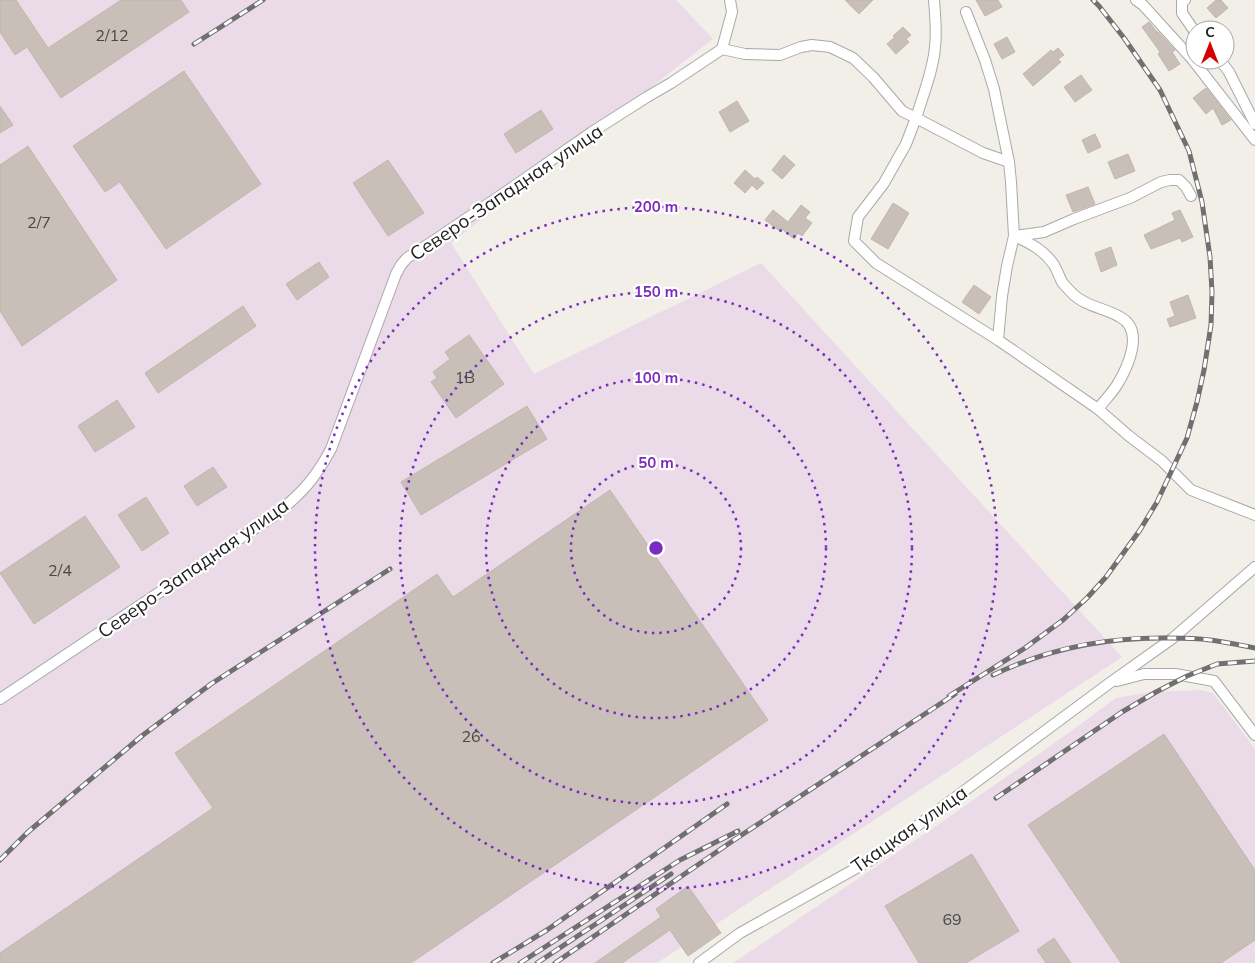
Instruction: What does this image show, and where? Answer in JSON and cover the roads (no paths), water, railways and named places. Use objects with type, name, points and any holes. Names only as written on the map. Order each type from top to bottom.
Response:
[{"type":"street","points":[[730,0],[732,12],[722,48],[745,54],[780,55],[812,45],[830,47],[853,58],[902,111],[983,153],[1009,162]]},
{"type":"street","points":[[934,0],[936,22],[935,47],[929,76],[916,118],[906,144],[884,183],[858,217],[854,241],[876,263],[998,340],[1098,409],[1162,461],[1191,490],[1255,515]]},
{"type":"street","points":[[1136,0],[1143,5],[1192,59],[1255,140]]},
{"type":"street","points":[[1185,0],[1182,2],[1182,13],[1187,20]]},
{"type":"street","points":[[966,12],[994,89],[1009,162],[1011,182],[1014,236],[1006,266],[998,340]]},
{"type":"street","name":"Северо-Западная улица","points":[[0,699],[275,515],[308,485],[331,449],[396,274],[401,264],[407,258],[592,132],[647,96],[671,83],[722,48]]},
{"type":"street","points":[[1228,70],[1255,124]]},
{"type":"street","points":[[1014,236],[1044,232],[1130,198],[1161,182],[1179,180],[1191,196]]},
{"type":"street","points":[[1014,236],[1034,245],[1047,256],[1062,283],[1074,296],[1086,303],[1122,317],[1130,328],[1133,338],[1132,352],[1117,385],[1098,409]]},
{"type":"street","name":"Ткацкая улица","points":[[699,963],[740,933],[871,860],[1173,638],[1255,567]]},
{"type":"street","name":"Ткацкая улица","points":[[1111,682],[1144,674],[1175,674],[1214,681],[1255,735]]},
{"type":"railway","points":[[194,44],[263,0]]},
{"type":"railway","points":[[949,696],[1025,648],[1063,620],[1106,577],[1140,530],[1157,502],[1187,438],[1204,370],[1211,325],[1210,257],[1202,202],[1189,151],[1160,90],[1124,38],[1093,0]]},
{"type":"railway","points":[[0,860],[28,832],[143,735],[211,684],[390,569]]},
{"type":"railway","points":[[993,675],[1057,651],[1100,642],[1145,638],[1194,638],[1255,648]]},
{"type":"railway","points":[[996,798],[1122,712],[1156,692],[1187,676],[1217,664],[1255,661]]},
{"type":"railway","points":[[555,963],[734,840],[955,694]]},
{"type":"railway","points":[[493,963],[547,930],[727,804]]},
{"type":"railway","points":[[520,963],[680,860],[738,831]]},
{"type":"railway","points":[[537,963],[671,874]]}]
